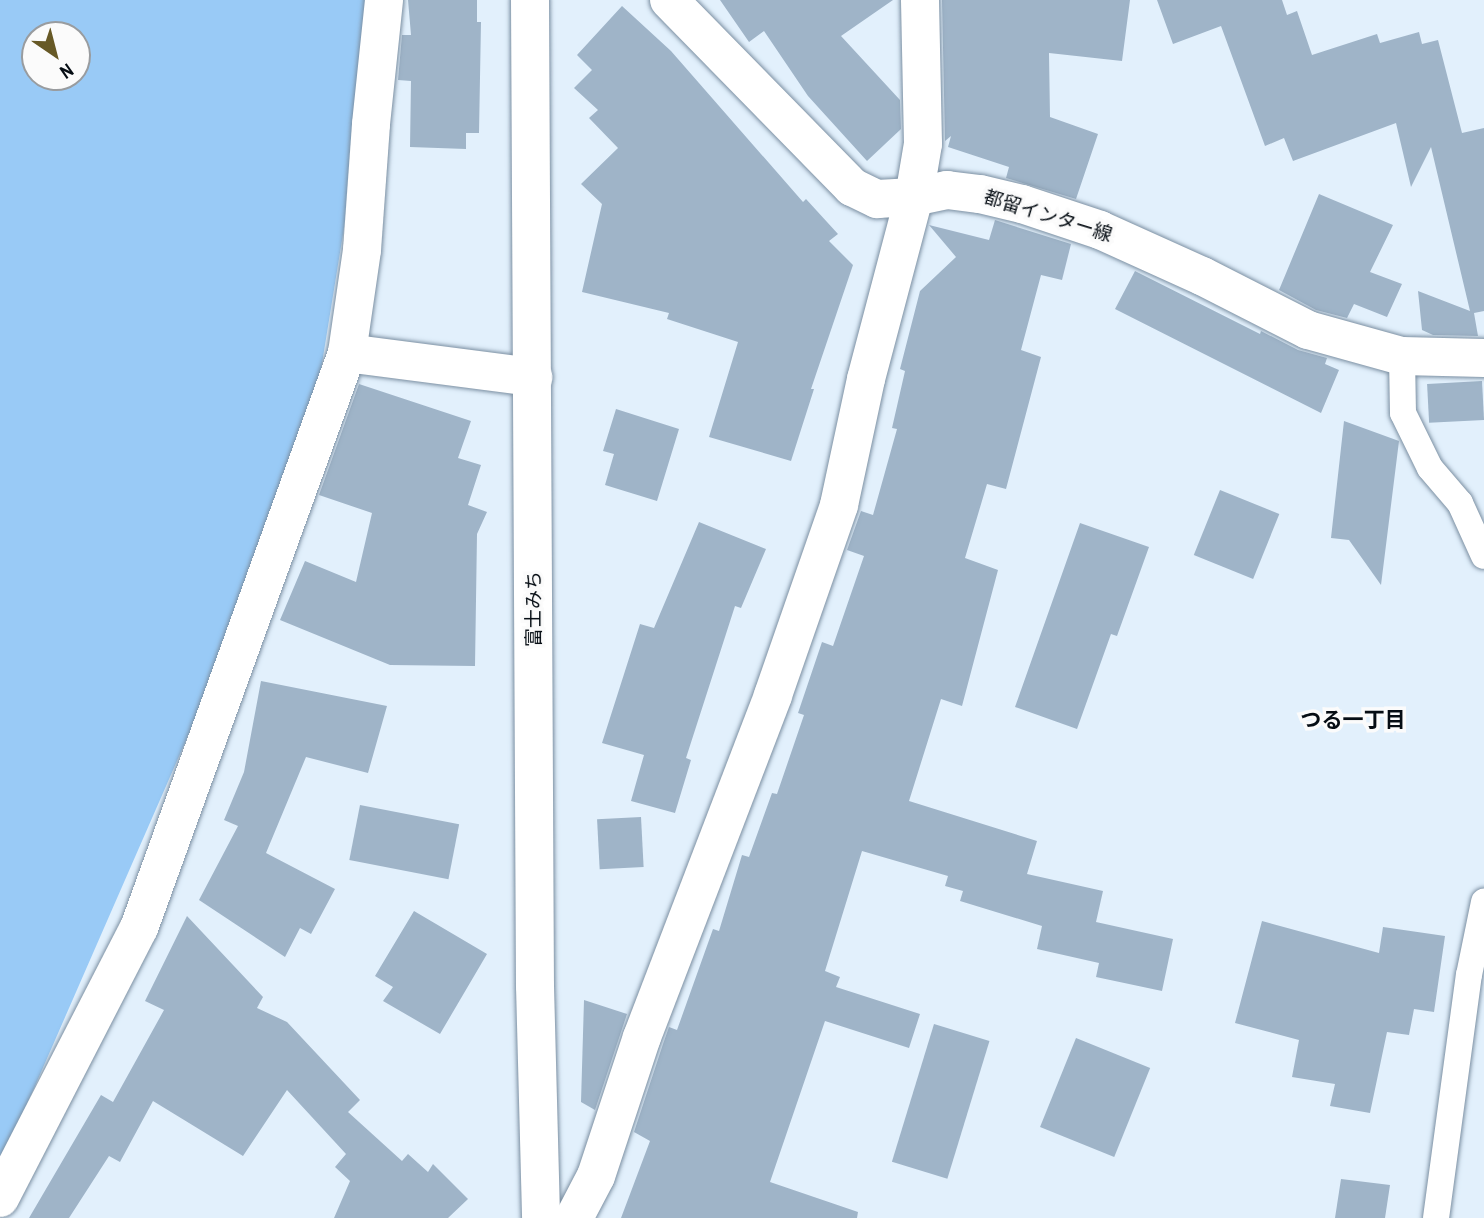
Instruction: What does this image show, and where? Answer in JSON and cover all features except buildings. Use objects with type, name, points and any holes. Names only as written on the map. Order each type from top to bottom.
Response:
[{"type":"main road","points":[[0,1198],[139,928],[347,353],[362,250],[384,0]]},
{"type":"main road","name":"富士みち","points":[[530,0],[535,986],[541,1218]]},
{"type":"main road","name":"都留インター線","points":[[669,0],[852,187],[877,199],[914,197],[947,190],[980,194],[1087,225],[1202,276],[1308,330],[1402,356],[1484,358]]},
{"type":"main road","points":[[575,1218],[596,1176],[642,1037],[773,695],[839,505],[866,379],[914,197],[923,144],[920,0]]},
{"type":"main road","points":[[347,353],[533,377]]},
{"type":"lane","points":[[1402,356],[1403,413],[1430,468],[1460,503],[1484,556]]},
{"type":"lane","points":[[1436,1218],[1469,975],[1484,902]]},
{"type":"shaded area","points":[[0,0],[381,0],[305,468],[0,1166]]},
{"type":"district","name":"つる一丁目","points":[[1353,720]]}]
